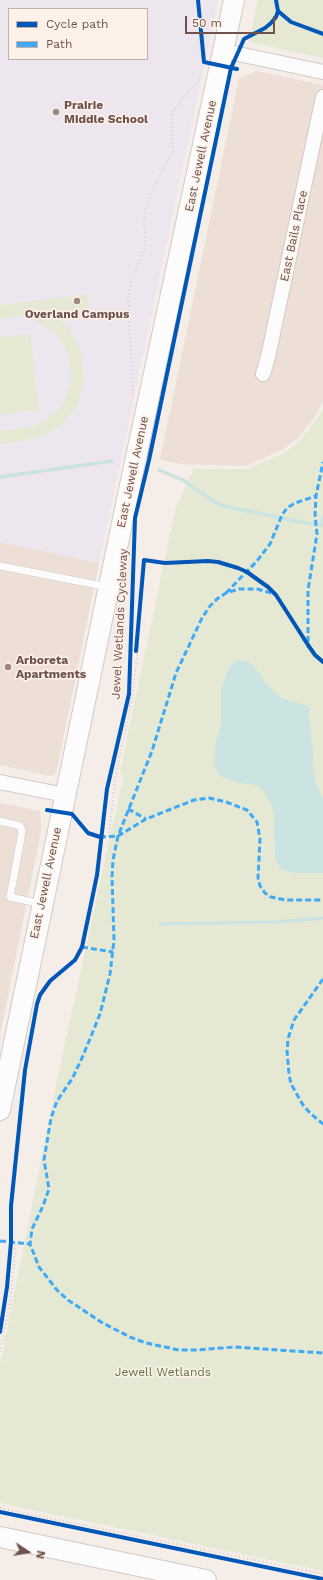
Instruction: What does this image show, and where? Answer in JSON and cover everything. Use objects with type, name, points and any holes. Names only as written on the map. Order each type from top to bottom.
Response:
[{"type":"street","name":"East Jewell Avenue","points":[[0,1110],[8,1059],[234,0]]},
{"type":"street","points":[[224,51],[323,72]]},
{"type":"street","name":"East Bails Place","points":[[263,374],[268,357],[323,97]]},
{"type":"street","points":[[0,782],[64,794]]},
{"type":"street","points":[[0,1537],[206,1580]]},
{"type":"lane","points":[[0,566],[108,588]]},
{"type":"lane","points":[[0,821],[20,826],[22,830],[10,897],[42,904]]},
{"type":"path","points":[[199,1],[204,62]]},
{"type":"path","points":[[133,399],[128,297],[131,282],[146,244],[144,213],[156,182],[173,151],[171,117],[173,111],[199,79],[202,72]]},
{"type":"path","points":[[108,837],[115,779],[133,694],[139,627]]},
{"type":"path","points":[[129,694],[139,635]]},
{"type":"path","points":[[0,1332],[13,1242]]},
{"type":"path","points":[[0,1352],[10,1304],[13,1242]]},
{"type":"path","points":[[0,1508],[323,1574]]},
{"type":"path","points":[[0,1512],[323,1579]]},
{"type":"shaded area","name":"Overland Campus","points":[[0,0],[218,0],[99,563],[0,542]]},
{"type":"shaded area","points":[[256,71],[323,85],[323,401],[316,415],[298,438],[282,450],[245,466],[183,464],[160,460],[239,79]]},
{"type":"shaded area","name":"Arboreta Apartments","points":[[0,542],[99,563],[56,773],[50,776],[0,765]]},
{"type":"shaded area","points":[[0,803],[40,811],[41,831],[0,1035]]},
{"type":"green space","points":[[258,0],[323,0],[323,58],[249,42]]},
{"type":"green space","points":[[88,294],[89,308],[50,313],[68,327],[79,346],[82,356],[84,377],[83,387],[76,407],[63,424],[45,435],[23,441],[0,444],[0,431],[30,427],[40,423],[54,414],[64,402],[71,376],[67,351],[58,336],[44,325],[30,318],[22,316],[0,318],[0,305]]},
{"type":"green space","points":[[30,334],[39,410],[0,415],[0,337]]},
{"type":"green space","name":"Jewell Wetlands","points":[[323,409],[323,1571],[0,1503],[0,1365],[59,1071],[123,778],[120,771],[176,507],[194,469],[247,469],[282,454],[298,443]]},
{"type":"water","points":[[238,660],[249,662],[254,666],[266,683],[281,698],[307,706],[310,710],[309,716],[313,750],[314,778],[323,799],[323,873],[293,873],[281,869],[275,859],[274,815],[271,804],[265,793],[257,785],[240,783],[221,776],[214,766],[215,746],[221,724],[221,689],[228,670],[232,664]]},
{"type":"waterway","points":[[0,477],[112,461]]},
{"type":"waterway","points":[[159,470],[183,480],[213,501],[223,506],[316,525],[323,525]]},
{"type":"waterway","points":[[160,924],[277,922],[323,918]]},
{"type":"marked path","points":[[308,642],[308,590],[317,534],[315,515],[316,496],[323,462]]},
{"type":"marked path","points":[[226,593],[257,561],[270,544],[282,515],[287,508],[295,503],[316,496]]},
{"type":"marked path","points":[[271,593],[257,589],[239,589],[226,593],[217,599],[202,618],[176,673],[152,751],[118,836],[113,860],[112,877],[114,940],[110,974],[100,1014],[92,1034],[72,1079],[57,1101],[51,1118],[44,1160],[49,1189],[32,1229],[30,1244],[39,1267],[57,1290],[68,1300],[101,1322],[130,1337],[146,1343],[179,1350],[234,1347],[323,1353]]},
{"type":"marked path","points":[[100,837],[118,836],[146,819],[194,800],[209,798],[226,802],[247,810],[257,822],[260,839],[258,878],[260,886],[265,893],[271,897],[285,900],[323,900]]},
{"type":"marked path","points":[[128,809],[146,819]]},
{"type":"marked path","points":[[82,947],[113,952]]},
{"type":"marked path","points":[[323,979],[294,1020],[288,1039],[287,1051],[291,1084],[303,1105],[323,1124]]},
{"type":"marked path","points":[[0,1241],[30,1244]]},
{"type":"cycle path","points":[[198,0],[204,62],[237,69]]},
{"type":"cycle path","name":"Jewel Wetlands Cycleway","points":[[0,1332],[7,1287],[11,1242],[11,1206],[25,1070],[37,1004],[40,995],[50,981],[75,960],[82,947],[97,875],[107,789],[129,694],[135,518],[149,460],[231,68],[244,39],[265,28],[276,17],[278,11],[276,0]]},
{"type":"cycle path","points":[[278,11],[291,22],[323,34]]},
{"type":"cycle path","points":[[136,651],[144,560],[165,563],[208,561],[218,562],[238,568],[247,572],[268,587],[276,595],[315,655],[323,662]]},
{"type":"cycle path","points":[[47,810],[72,814],[88,833],[100,837]]},
{"type":"cycle path","points":[[0,1512],[323,1579]]},
{"type":"place","name":"Prairie Middle School","points":[[56,112]]},
{"type":"place","name":"Overland Campus","points":[[77,301]]},
{"type":"place","name":"Arboreta Apartments","points":[[8,667]]}]
